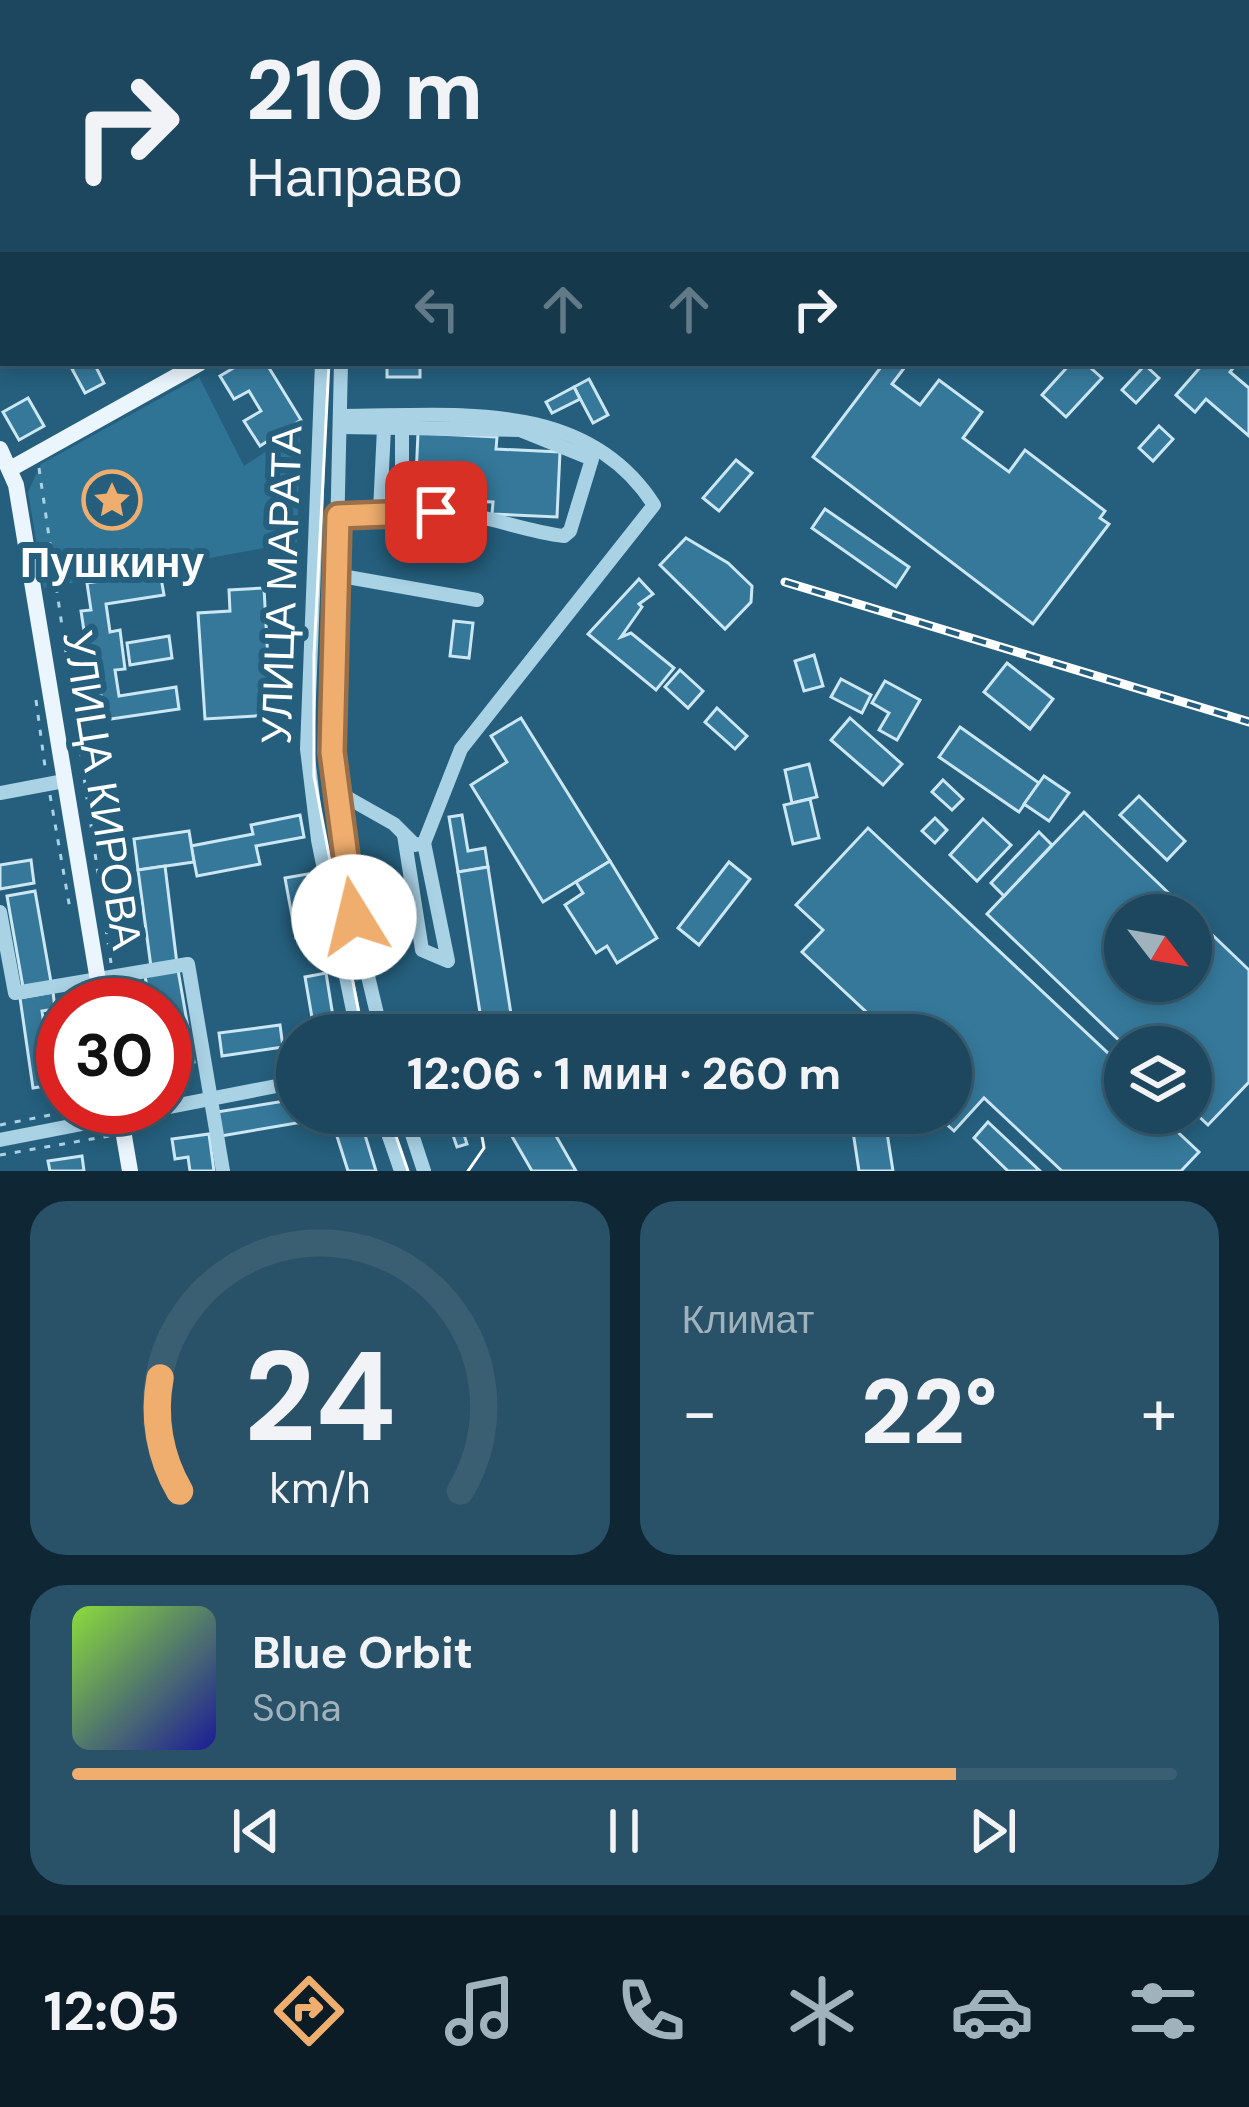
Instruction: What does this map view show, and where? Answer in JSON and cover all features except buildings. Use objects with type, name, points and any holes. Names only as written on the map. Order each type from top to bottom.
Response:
[{"type":"main road","points":[[6,471],[195,366]]},
{"type":"main road","name":"УЛИЦА КИРОВА","points":[[0,449],[105,978]]},
{"type":"main road","points":[[124,1134],[130,1171]]},
{"type":"street","name":"УЛИЦА МАРАТА","points":[[322,366],[308,688],[314,808],[354,1014]]},
{"type":"street","name":"УЛИЦА МАРАТА","points":[[341,366],[335,797],[354,917],[377,1014]]},
{"type":"street","points":[[340,421],[514,417],[619,459],[654,506],[461,749],[424,843],[448,961],[422,950],[404,834]]},
{"type":"street","points":[[338,516],[402,510],[471,515],[512,529],[564,536],[571,531],[592,459],[520,430],[384,428],[340,421]]},
{"type":"street","points":[[380,511],[384,428]]},
{"type":"street","points":[[402,428],[402,510]]},
{"type":"street","points":[[336,575],[477,600]]},
{"type":"street","points":[[0,793],[64,781]]},
{"type":"street","points":[[314,808],[335,797],[404,834],[415,845],[424,843]]},
{"type":"street","points":[[0,912],[14,993],[36,989]]},
{"type":"street","points":[[105,978],[188,964],[190,978]]},
{"type":"street","points":[[192,988],[223,1171]]},
{"type":"street","points":[[192,1103],[276,1086]]},
{"type":"street","points":[[0,1140],[36,1132]]},
{"type":"street","points":[[388,1134],[401,1171]]},
{"type":"street","points":[[412,1134],[424,1171]]},
{"type":"path","points":[[34,455],[45,480],[105,978]]},
{"type":"path","points":[[0,1125],[36,1118]]},
{"type":"path","points":[[0,1155],[109,1136]]},
{"type":"shaded area","points":[[199,377],[244,466],[300,429],[297,542],[44,588],[28,492],[41,464]]},
{"type":"tram line","points":[[329,366],[314,655],[314,776],[359,1014]]},
{"type":"tram line","points":[[395,1134],[408,1171]]},
{"type":"tram line","points":[[468,1171],[484,1148],[482,1134]]},
{"type":"railway","points":[[785,582],[1249,722]]},
{"type":"place","name":"Пушкину","points":[[112,500]]},
{"type":"route","points":[[354,917],[332,752],[338,516],[436,512]]}]
